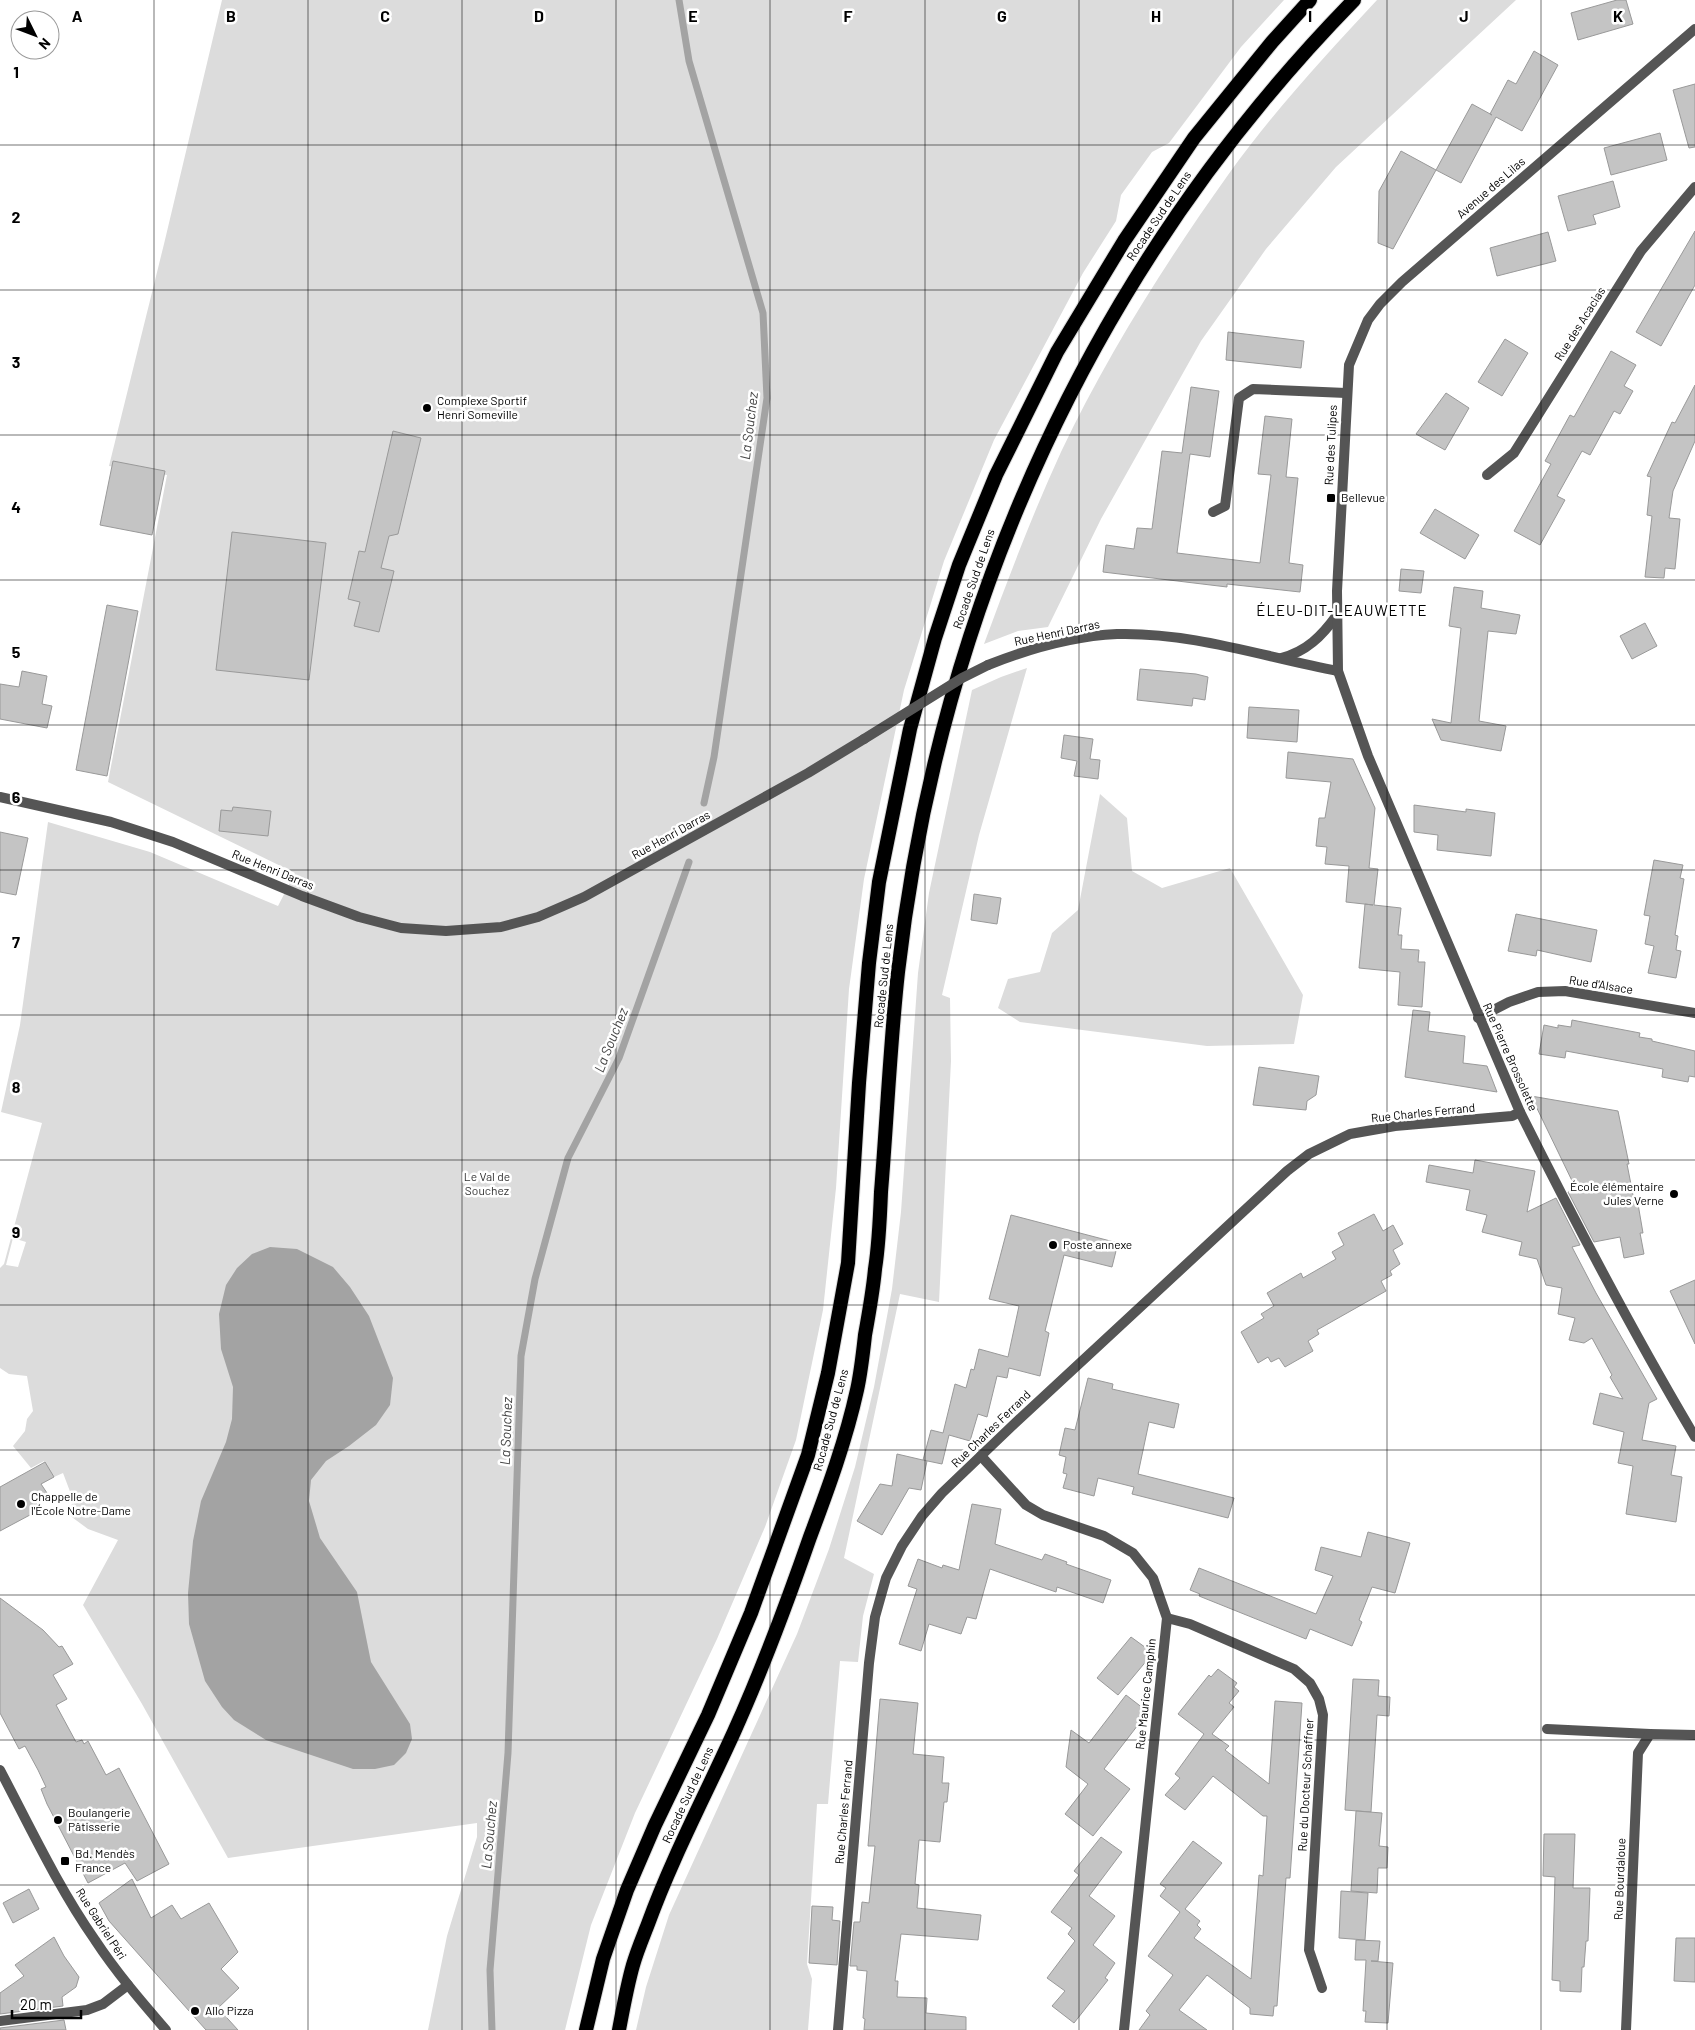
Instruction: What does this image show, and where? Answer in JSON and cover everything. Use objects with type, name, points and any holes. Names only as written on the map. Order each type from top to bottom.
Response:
[{"type":"highway","name":"Rocade Sud de Lens","points":[[586,2030],[603,1958],[627,1890],[655,1825],[708,1715],[751,1613],[808,1455],[828,1373],[848,1263],[869,963],[879,882],[910,729],[935,638],[959,565],[996,475],[1057,352],[1124,241],[1194,138],[1272,42],[1310,0]]},
{"type":"highway","name":"Rocade Sud de Lens","points":[[619,2030],[633,1965],[653,1910],[682,1840],[735,1730],[780,1622],[834,1471],[857,1390],[876,1265],[898,973],[910,888],[933,769],[951,699],[996,558],[1023,492],[1071,390],[1139,271],[1211,166],[1326,28],[1354,0]]},
{"type":"street","name":"Avenue des Lilas","points":[[1346,393],[1348,365],[1359,339],[1368,320],[1391,293],[1695,30]]},
{"type":"street","name":"Rue des Acacias","points":[[1487,475],[1514,453],[1641,251],[1695,186]]},
{"type":"street","name":"Rue des Tulipes","points":[[1213,512],[1225,506],[1238,398],[1253,389],[1346,393],[1337,615],[1338,671]]},
{"type":"street","points":[[1280,658],[1291,656],[1312,644],[1337,615]]},
{"type":"street","name":"Rue Henri Darras","points":[[0,797],[111,822],[173,842],[302,896],[359,917],[401,928],[446,931],[501,927],[538,917],[584,897],[800,778],[962,678],[1012,655],[1048,646],[1116,634],[1210,642],[1338,671]]},
{"type":"street","name":"Rue Pierre Brossolette","points":[[1338,671],[1368,756],[1478,1018],[1520,1112],[1630,1327],[1695,1437]]},
{"type":"street","name":"Rue d'Alsace","points":[[1478,1018],[1509,1002],[1538,992],[1565,991],[1695,1012]]},
{"type":"street","name":"Rue Charles Ferrand","points":[[838,2030],[868,1673],[875,1617],[886,1578],[902,1546],[927,1510],[981,1456],[1176,1274],[1287,1171],[1309,1154],[1350,1134],[1395,1126],[1512,1116],[1520,1112]]},
{"type":"street","name":"Rue Maurice Camphin","points":[[981,1456],[1018,1497],[1032,1508],[1043,1515],[1104,1536],[1133,1553],[1153,1578],[1166,1618],[1124,2030]]},
{"type":"street","name":"Rue du Docteur Schaffner","points":[[1166,1618],[1190,1624],[1294,1668],[1310,1683],[1319,1699],[1323,1715],[1309,1950],[1322,1988]]},
{"type":"street","points":[[1547,1729],[1695,1735]]},
{"type":"street","name":"Rue Bourdaloue","points":[[1626,2030],[1638,1753],[1650,1734]]},
{"type":"street","name":"Rue Gabriel Péri","points":[[0,1770],[59,1882],[94,1939],[128,1985],[166,2030]]},
{"type":"street","points":[[0,2021],[87,2010],[103,2004],[128,1985]]},
{"type":"green space","name":"Le Val de Souchez","points":[[222,0],[1284,0],[1241,47],[1169,143],[1152,152],[1121,195],[1116,221],[1083,273],[994,440],[944,561],[904,690],[864,879],[849,989],[836,1188],[823,1310],[796,1440],[765,1527],[717,1639],[635,1813],[591,1925],[565,2030],[428,2030],[447,1936],[477,1837],[477,1823],[228,1858],[142,1704],[83,1605],[118,1540],[88,1529],[65,1512],[74,1502],[63,1473],[54,1477],[44,1461],[31,1468],[13,1446],[25,1431],[27,1419],[33,1411],[27,1376],[9,1374],[0,1368],[0,1268],[4,1264],[42,1123],[1,1112],[20,1025],[48,822],[150,852],[278,906],[295,873],[108,782],[167,475],[109,466]],"holes":[[[13,1238],[26,1242],[18,1267],[6,1265]]]},
{"type":"green space","points":[[1377,0],[1516,0],[1336,167],[1266,249],[1201,341],[1101,519],[1048,627],[1018,631],[984,644],[1030,523],[1061,452],[1098,380],[1138,310],[1182,241],[1245,152],[1300,85]]},
{"type":"green space","points":[[1027,668],[979,835],[942,995],[950,998],[951,1061],[939,1302],[900,1294],[844,1558],[874,1574],[863,1616],[858,1662],[840,1661],[828,1804],[817,1804],[807,1964],[812,1979],[808,2030],[636,2030],[646,1987],[669,1915],[797,1634],[829,1549],[855,1467],[874,1387],[892,1289],[901,1212],[918,973],[929,893],[972,690]]},
{"type":"green space","points":[[1100,794],[1127,818],[1132,871],[1162,888],[1230,868],[1303,995],[1294,1044],[1207,1046],[1020,1022],[998,1008],[1008,979],[1040,972],[1052,933],[1078,910]]},
{"type":"shaded area","points":[[270,1247],[297,1249],[333,1267],[350,1287],[369,1316],[393,1378],[390,1405],[376,1425],[326,1461],[311,1480],[309,1501],[320,1538],[357,1592],[371,1662],[410,1724],[412,1739],[406,1753],[394,1765],[375,1769],[353,1769],[266,1740],[234,1720],[222,1707],[205,1681],[189,1624],[188,1593],[193,1541],[201,1501],[226,1442],[232,1419],[233,1387],[221,1349],[219,1314],[226,1285],[237,1268],[252,1254]]},
{"type":"building","points":[[1617,0],[1626,0],[1633,24],[1578,40],[1571,13]]},
{"type":"building","points":[[1534,51],[1558,65],[1522,131],[1496,117],[1461,183],[1436,170],[1472,104],[1490,114],[1508,80],[1516,84]]},
{"type":"building","points":[[1695,84],[1695,147],[1689,148],[1673,90]]},
{"type":"building","points":[[1660,133],[1667,160],[1611,175],[1604,148]]},
{"type":"building","points":[[1401,151],[1436,170],[1393,249],[1378,243],[1379,191]]},
{"type":"building","points":[[1613,181],[1620,207],[1593,215],[1596,224],[1568,231],[1558,196]]},
{"type":"building","points":[[1695,231],[1695,285],[1661,346],[1636,332]]},
{"type":"building","points":[[1548,232],[1556,261],[1497,276],[1490,248]]},
{"type":"building","points":[[1228,332],[1304,341],[1301,368],[1226,360]]},
{"type":"building","points":[[1505,339],[1528,353],[1502,396],[1478,382]]},
{"type":"building","points":[[1611,351],[1636,365],[1624,386],[1633,391],[1620,414],[1614,411],[1590,455],[1582,451],[1557,496],[1565,500],[1540,545],[1514,531],[1551,464],[1545,461],[1570,415],[1574,417]]},
{"type":"building","points":[[1695,385],[1695,441],[1673,491],[1669,518],[1680,519],[1675,569],[1665,568],[1664,578],[1645,577],[1652,516],[1647,515],[1651,477],[1647,476],[1672,422],[1675,423]]},
{"type":"building","points":[[1191,387],[1219,391],[1210,457],[1190,454],[1177,553],[1260,563],[1271,475],[1258,474],[1265,416],[1292,419],[1286,477],[1298,478],[1289,563],[1303,565],[1300,592],[1227,584],[1227,587],[1103,572],[1106,545],[1134,549],[1137,528],[1152,529],[1162,451],[1182,453]]},
{"type":"building","points":[[1446,393],[1469,408],[1445,450],[1416,434]]},
{"type":"building","points":[[393,431],[421,438],[398,534],[389,536],[381,568],[394,571],[379,632],[354,626],[360,602],[348,599],[359,551],[365,552]]},
{"type":"building","points":[[113,461],[165,471],[152,535],[100,525]]},
{"type":"building","points":[[1435,509],[1479,535],[1465,559],[1420,533]]},
{"type":"building","points":[[232,532],[326,543],[309,680],[216,670]]},
{"type":"building","points":[[1401,569],[1424,571],[1421,593],[1399,591]]},
{"type":"building","points":[[1454,587],[1483,591],[1481,608],[1520,615],[1516,634],[1488,631],[1479,721],[1506,726],[1501,751],[1441,740],[1432,719],[1451,723],[1461,628],[1449,626]]},
{"type":"building","points":[[107,605],[138,611],[107,776],[76,770]]},
{"type":"building","points":[[1645,623],[1657,646],[1632,659],[1620,636]]},
{"type":"building","points":[[1140,669],[1196,674],[1208,677],[1205,700],[1193,698],[1192,706],[1137,700]]},
{"type":"building","points":[[22,671],[47,676],[42,704],[52,706],[47,728],[0,719],[0,684],[19,687]]},
{"type":"building","points":[[1249,707],[1299,710],[1297,742],[1247,738]]},
{"type":"building","points":[[1064,735],[1093,739],[1090,759],[1100,760],[1098,779],[1074,776],[1077,761],[1061,758]]},
{"type":"building","points":[[1288,752],[1353,759],[1375,808],[1369,868],[1378,869],[1374,905],[1401,908],[1398,935],[1402,935],[1401,949],[1419,950],[1418,962],[1425,962],[1422,1007],[1398,1005],[1400,972],[1359,968],[1365,904],[1346,902],[1349,866],[1325,864],[1327,847],[1316,846],[1319,818],[1325,818],[1331,782],[1286,778]]},
{"type":"building","points":[[1414,805],[1466,812],[1466,809],[1495,813],[1491,856],[1437,850],[1438,835],[1414,832]]},
{"type":"building","points":[[233,807],[271,811],[268,836],[219,831],[221,810],[232,811]]},
{"type":"building","points":[[0,832],[28,838],[16,895],[0,892]]},
{"type":"building","points":[[1654,860],[1683,865],[1680,878],[1684,879],[1675,935],[1678,936],[1676,950],[1681,951],[1676,978],[1648,973],[1654,946],[1645,944],[1650,916],[1644,915]]},
{"type":"building","points":[[974,894],[1001,898],[997,924],[971,920]]},
{"type":"building","points":[[1516,914],[1597,930],[1591,962],[1537,950],[1536,956],[1508,951]]},
{"type":"building","points":[[1413,1010],[1430,1012],[1428,1031],[1465,1036],[1463,1063],[1487,1066],[1497,1092],[1405,1077]]},
{"type":"building","points":[[1572,1020],[1640,1033],[1639,1037],[1695,1051],[1695,1077],[1689,1076],[1688,1082],[1662,1077],[1663,1069],[1566,1051],[1565,1058],[1539,1054],[1544,1025],[1558,1028],[1558,1025],[1571,1027]]},
{"type":"building","points":[[1259,1067],[1319,1076],[1316,1095],[1307,1101],[1306,1110],[1253,1105]]},
{"type":"building","points":[[1531,1096],[1618,1111],[1635,1205],[1638,1204],[1643,1233],[1640,1233],[1644,1254],[1624,1258],[1620,1237],[1594,1242],[1568,1192],[1576,1189]]},
{"type":"building","points":[[1475,1160],[1535,1171],[1527,1212],[1556,1198],[1580,1245],[1572,1247],[1596,1293],[1657,1399],[1649,1403],[1642,1440],[1676,1446],[1671,1475],[1682,1477],[1676,1522],[1626,1514],[1633,1466],[1618,1463],[1624,1432],[1593,1424],[1600,1393],[1623,1399],[1610,1377],[1612,1375],[1592,1338],[1584,1343],[1569,1340],[1575,1318],[1558,1314],[1562,1288],[1546,1285],[1537,1259],[1519,1255],[1522,1242],[1482,1232],[1487,1215],[1466,1210],[1470,1190],[1426,1182],[1429,1165],[1473,1173]]},
{"type":"building","points":[[1374,1214],[1383,1231],[1393,1225],[1403,1244],[1393,1250],[1400,1264],[1390,1271],[1392,1275],[1381,1281],[1386,1291],[1317,1330],[1319,1334],[1308,1341],[1313,1351],[1285,1367],[1279,1358],[1271,1362],[1268,1357],[1258,1363],[1241,1332],[1264,1318],[1261,1314],[1274,1306],[1267,1293],[1301,1273],[1303,1278],[1336,1259],[1332,1252],[1344,1245],[1338,1233]]},
{"type":"building","points":[[1011,1215],[1118,1243],[1112,1267],[1064,1255],[1045,1331],[1049,1333],[1040,1376],[1009,1368],[1007,1378],[997,1376],[987,1417],[978,1414],[970,1441],[949,1435],[942,1464],[923,1460],[931,1430],[943,1433],[955,1384],[966,1388],[971,1369],[974,1370],[979,1349],[1008,1357],[1019,1306],[989,1299]]},
{"type":"building","points":[[1695,1280],[1695,1344],[1670,1291]]},
{"type":"building","points":[[1088,1378],[1113,1384],[1112,1389],[1179,1404],[1174,1428],[1149,1422],[1138,1474],[1234,1498],[1228,1518],[1132,1494],[1134,1487],[1098,1478],[1094,1496],[1063,1488],[1067,1474],[1063,1473],[1066,1457],[1059,1455],[1065,1428],[1075,1430]]},
{"type":"building","points":[[897,1454],[927,1461],[921,1490],[909,1488],[882,1535],[857,1521],[880,1484],[892,1486]]},
{"type":"building","points":[[45,1462],[54,1477],[41,1484],[49,1496],[39,1501],[43,1508],[0,1531],[0,1487]]},
{"type":"building","points":[[972,1504],[1001,1509],[995,1544],[1042,1560],[1045,1554],[1067,1562],[1066,1564],[1111,1580],[1103,1603],[1057,1587],[1056,1592],[990,1569],[976,1619],[967,1617],[961,1634],[929,1624],[921,1651],[899,1644],[917,1589],[908,1586],[918,1559],[942,1568],[943,1565],[959,1570]]},
{"type":"building","points":[[1368,1532],[1410,1543],[1395,1593],[1372,1587],[1359,1620],[1362,1622],[1352,1646],[1310,1629],[1306,1639],[1199,1596],[1200,1594],[1190,1590],[1199,1568],[1316,1614],[1333,1576],[1315,1570],[1321,1547],[1361,1557]]},
{"type":"building","points":[[0,1598],[43,1630],[59,1647],[62,1646],[73,1664],[53,1675],[67,1699],[56,1705],[76,1742],[82,1740],[84,1744],[88,1741],[106,1775],[119,1768],[169,1864],[137,1881],[125,1863],[88,1883],[47,1804],[41,1789],[46,1787],[38,1770],[25,1746],[19,1749],[0,1713]]},
{"type":"building","points":[[1131,1637],[1153,1653],[1118,1695],[1097,1678]]},
{"type":"building","points":[[1218,1669],[1237,1683],[1234,1687],[1239,1691],[1229,1703],[1234,1707],[1212,1734],[1229,1746],[1225,1750],[1269,1784],[1275,1701],[1302,1703],[1290,1878],[1286,1878],[1277,2006],[1274,2006],[1273,2016],[1250,2014],[1250,2008],[1207,1975],[1179,2010],[1207,2030],[1139,2030],[1150,2015],[1146,2011],[1173,1975],[1148,1956],[1180,1912],[1160,1896],[1166,1888],[1160,1884],[1193,1841],[1222,1863],[1185,1909],[1200,1921],[1197,1925],[1201,1929],[1194,1938],[1251,1979],[1259,1875],[1263,1876],[1267,1816],[1263,1816],[1213,1776],[1185,1810],[1165,1795],[1180,1778],[1175,1774],[1204,1734],[1178,1714],[1209,1675],[1211,1677]]},
{"type":"building","points":[[1353,1679],[1379,1680],[1378,1696],[1390,1697],[1389,1716],[1377,1715],[1371,1812],[1345,1810]]},
{"type":"building","points":[[1126,1695],[1148,1712],[1104,1769],[1130,1789],[1093,1836],[1065,1814],[1088,1784],[1066,1767],[1071,1730],[1089,1743]]},
{"type":"building","points":[[880,1699],[918,1703],[913,1754],[944,1757],[942,1783],[949,1783],[947,1802],[944,1802],[940,1842],[919,1840],[915,1884],[919,1885],[917,1908],[981,1915],[978,1940],[901,1934],[895,1981],[898,1981],[897,1997],[927,1998],[926,2013],[966,2017],[966,2030],[864,2030],[865,2019],[863,2018],[867,1971],[857,1970],[857,1966],[850,1966],[854,1922],[860,1922],[862,1902],[869,1903],[875,1846],[868,1846]]},
{"type":"building","points":[[1356,1811],[1382,1813],[1379,1846],[1388,1847],[1387,1868],[1378,1868],[1377,1893],[1351,1891]]},
{"type":"building","points":[[1544,1834],[1575,1834],[1573,1888],[1590,1888],[1588,1941],[1586,1941],[1584,1967],[1582,1967],[1581,1992],[1560,1991],[1560,1981],[1552,1980],[1555,1877],[1543,1876]]},
{"type":"building","points":[[1101,1837],[1122,1852],[1089,1896],[1115,1916],[1093,1945],[1115,1963],[1105,1978],[1108,1980],[1074,2023],[1052,2006],[1065,1991],[1047,1978],[1075,1941],[1068,1934],[1072,1928],[1051,1912],[1079,1875],[1074,1871]]},
{"type":"building","points":[[132,1879],[151,1918],[172,1905],[181,1919],[209,1903],[238,1952],[221,1969],[239,1988],[218,2008],[238,2030],[206,2030],[109,1921],[99,1903]]},
{"type":"building","points":[[29,1889],[39,1909],[13,1923],[3,1903]]},
{"type":"building","points":[[1341,1891],[1368,1893],[1365,1940],[1339,1938]]},
{"type":"building","points":[[812,1906],[833,1907],[832,1920],[840,1921],[837,1965],[809,1963]]},
{"type":"building","points":[[54,1937],[64,1956],[79,1977],[76,1987],[62,1997],[63,2006],[0,2014],[0,1993],[24,1976],[15,1965]]},
{"type":"building","points":[[1676,1938],[1695,1938],[1695,1982],[1674,1981]]},
{"type":"building","points":[[1356,1940],[1380,1941],[1378,1961],[1371,1961],[1393,1963],[1388,2023],[1365,2022],[1366,2011],[1363,2011],[1366,1960],[1355,1960]]},
{"type":"building","points":[[64,2020],[66,2030],[0,2030],[0,2028]]},
{"type":"waterway","name":"La Souchez","points":[[679,0],[689,61],[763,313],[767,398],[714,757],[704,803]]},
{"type":"waterway","name":"La Souchez","points":[[492,2030],[490,1970],[508,1753],[521,1356],[535,1279],[568,1158],[619,1058],[689,862]]},
{"type":"place","name":"Complexe Sportif Henri Someville","points":[[427,408]]},
{"type":"place","name":"Bellevue","points":[[1331,498]]},
{"type":"place","name":"École élémentaire Jules Verne","points":[[1674,1194]]},
{"type":"place","name":"Poste annexe","points":[[1053,1245]]},
{"type":"place","name":"Chappelle de l'École Notre-Dame","points":[[21,1504]]},
{"type":"place","name":"Boulangerie Pâtisserie","points":[[58,1820]]},
{"type":"place","name":"Bd. Mendès France","points":[[65,1861]]},
{"type":"place","name":"Allo Pizza","points":[[195,2011]]},
{"type":"district","name":"ÉLEU-DIT-LEAUWETTE","points":[[1342,611]]}]
